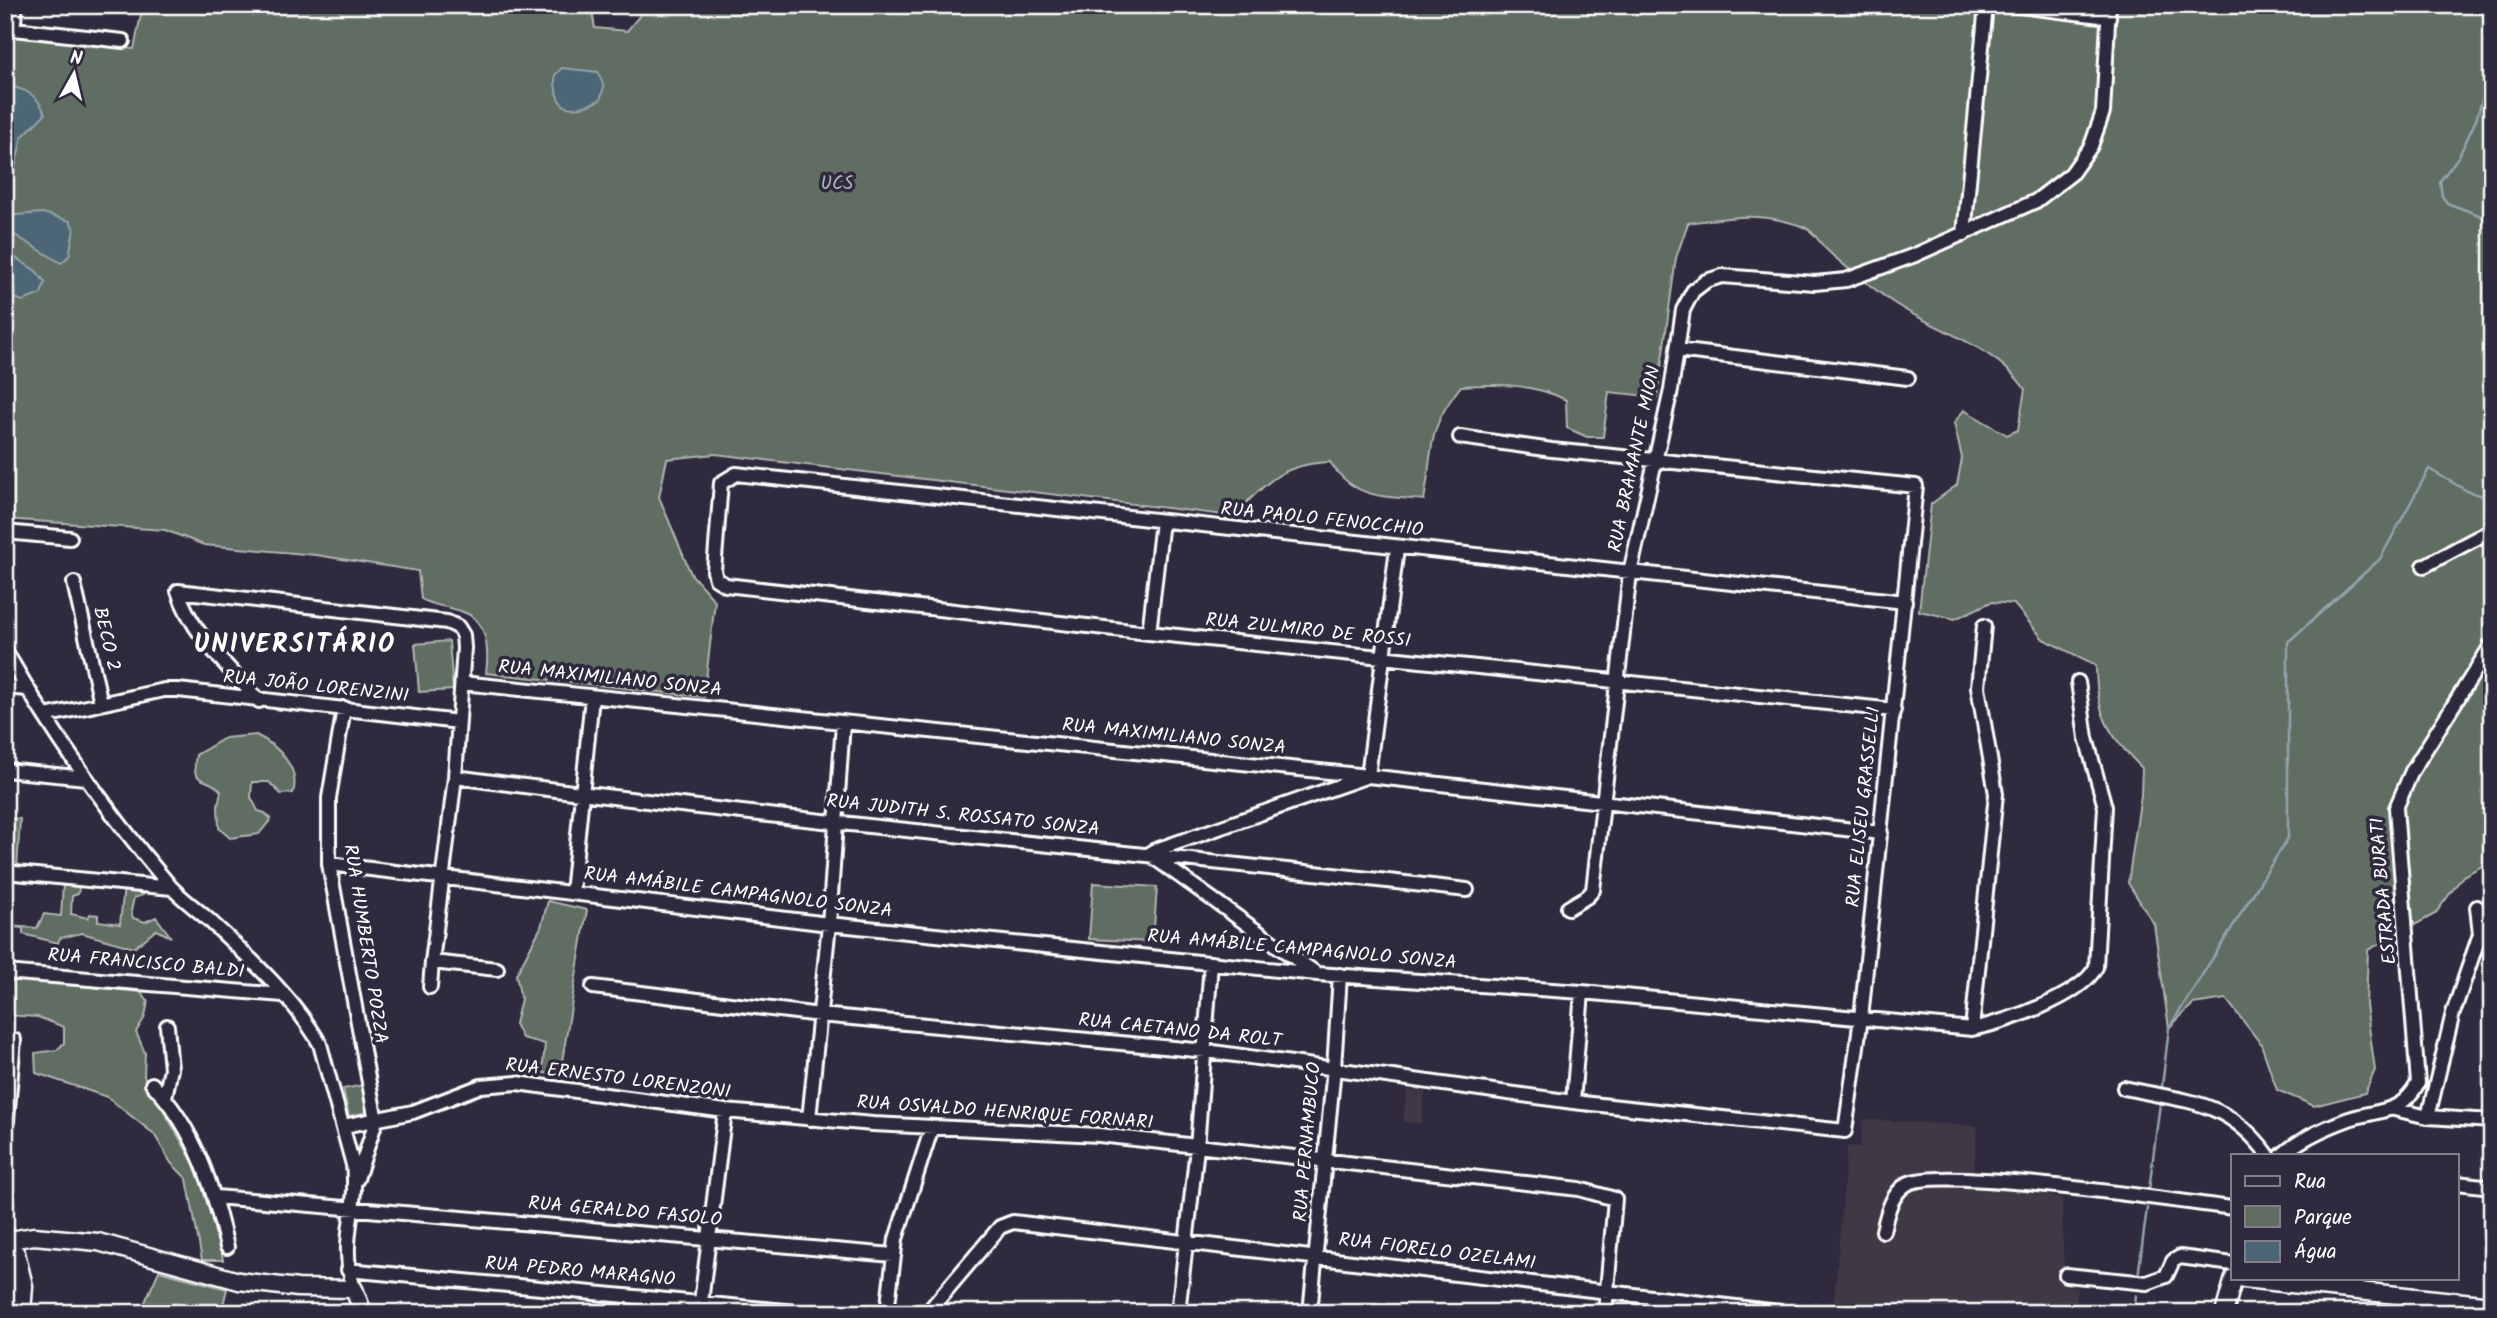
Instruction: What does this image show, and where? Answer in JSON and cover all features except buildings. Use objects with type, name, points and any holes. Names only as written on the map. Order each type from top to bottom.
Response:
[{"type":"main road","points":[[10,1250],[26,1237],[107,1244],[239,1281],[298,1288],[354,1289],[363,1313]]},
{"type":"main road","points":[[9,1313],[10,1250]]},
{"type":"main road","points":[[10,1250],[24,1286],[22,1313]]},
{"type":"main road","points":[[2224,1313],[2233,1280]]},
{"type":"main road","points":[[2253,1280],[2492,1305]]},
{"type":"street","points":[[16,5],[9,28],[123,41]]},
{"type":"street","points":[[1964,234],[1986,5]]},
{"type":"street","points":[[2011,5],[2109,11]]},
{"type":"street","name":"RUA BRAMANTE MION","points":[[1568,908],[1588,896],[1592,890],[1630,573],[1655,461],[1683,310],[1692,291],[1706,281],[1722,275],[1815,283],[1846,280],[1964,234],[2036,201],[2071,174],[2091,146],[2103,112],[2109,11]]},
{"type":"street","points":[[1677,349],[1908,378]]},
{"type":"street","points":[[1460,437],[1655,461]]},
{"type":"street","name":"RUA ELISEU GRASSELLI","points":[[1655,461],[1916,486],[1861,1018],[1845,1131]]},
{"type":"street","name":"RUA PAOLO FENOCCHIO","points":[[720,583],[714,571],[721,483],[736,474],[1905,602]]},
{"type":"street","points":[[1149,633],[1162,521]]},
{"type":"street","points":[[2424,566],[2492,530]]},
{"type":"street","points":[[5,532],[70,538]]},
{"type":"street","points":[[1148,853],[1368,776],[1397,548]]},
{"type":"street","name":"BECO 2","points":[[74,583],[101,704]]},
{"type":"street","name":"RUA ZULMIRO DE ROSSI","points":[[720,583],[1149,633],[1894,710]]},
{"type":"street","points":[[259,701],[199,634],[184,610],[178,591],[447,622],[458,627],[463,635],[455,777],[429,987]]},
{"type":"street","points":[[1972,1029],[1996,794],[1978,687],[1984,626]]},
{"type":"street","name":"ESTRADA BURATI","points":[[2393,1109],[2410,1097],[2418,1083],[2419,1065],[2396,808],[2412,771],[2492,644]]},
{"type":"street","points":[[5,650],[27,689],[86,778],[172,888],[211,922],[283,995],[305,1020],[320,1044],[344,1126],[355,1183],[346,1239],[348,1270],[354,1289]]},
{"type":"street","name":"RUA AMÁBILE CAMPAGNOLO SONZA","points":[[329,864],[829,924],[1317,974],[1582,992],[1972,1029],[2005,1022],[2042,1006],[2091,976],[2096,967],[2105,807],[2086,738],[2078,682]]},
{"type":"street","name":"RUA MAXIMILIANO SONZA","points":[[462,683],[1368,776],[1881,833]]},
{"type":"street","points":[[5,687],[27,689]]},
{"type":"street","name":"RUA JOÃO LORENZINI","points":[[45,716],[164,690],[459,722]]},
{"type":"street","points":[[572,893],[592,697]]},
{"type":"street","name":"RUA HUMBERTO POZZA","points":[[344,708],[329,798],[329,864],[376,1121],[355,1183]]},
{"type":"street","points":[[809,1119],[829,924],[843,723]]},
{"type":"street","points":[[5,770],[86,778]]},
{"type":"street","name":"RUA JUDITH S. ROSSATO SONZA","points":[[455,777],[836,823],[1148,853],[1467,890]]},
{"type":"street","points":[[1148,853],[1317,974]]},
{"type":"street","points":[[5,872],[172,888]]},
{"type":"street","points":[[2428,1117],[2453,1013],[2480,934],[2477,907]]},
{"type":"street","points":[[432,962],[497,970]]},
{"type":"street","points":[[1178,1313],[1197,1148],[1211,963]]},
{"type":"street","name":"RUA FRANCISCO BALDI","points":[[5,972],[283,995]]},
{"type":"street","name":"RUA PERNAMBUCO","points":[[1310,1313],[1326,1161],[1340,975]]},
{"type":"street","name":"RUA CAETANO DA ROLT","points":[[593,987],[820,1015],[1206,1051],[1573,1102],[1845,1131]]},
{"type":"street","points":[[1573,1102],[1582,992]]},
{"type":"street","points":[[165,1097],[170,1069],[167,1026]]},
{"type":"street","points":[[5,1143],[14,1040]]},
{"type":"street","name":"RUA ERNESTO LORENZONI","points":[[344,1126],[413,1112],[481,1086],[499,1083],[809,1119]]},
{"type":"street","points":[[152,1084],[165,1097],[200,1155],[216,1197],[227,1247]]},
{"type":"street","points":[[2124,1088],[2205,1106],[2229,1115],[2243,1125],[2267,1154]]},
{"type":"street","points":[[2282,1154],[2348,1119],[2393,1109],[2428,1117],[2492,1121]]},
{"type":"street","points":[[701,1302],[725,1111]]},
{"type":"street","name":"RUA OSVALDO HENRIQUE FORNARI","points":[[809,1119],[932,1128],[1099,1135],[1579,1189],[1615,1199],[1606,1291]]},
{"type":"street","points":[[887,1313],[893,1255],[932,1128]]},
{"type":"street","points":[[1883,1231],[1897,1192],[1920,1179],[2051,1186],[2231,1208]]},
{"type":"street","points":[[2458,1183],[2492,1187]]},
{"type":"street","name":"RUA GERALDO FASOLO","points":[[216,1197],[353,1206],[893,1255]]},
{"type":"street","name":"RUA FIORELO OZELAMI","points":[[927,1313],[1000,1227],[1013,1222],[1787,1313]]},
{"type":"street","points":[[2066,1275],[2147,1283],[2166,1276],[2173,1261],[2180,1257],[2231,1264]]},
{"type":"street","name":"RUA PEDRO MARAGNO","points":[[348,1270],[807,1313]]},
{"type":"street","points":[[1605,1313],[1606,1291]]},
{"type":"shaded area","points":[[1407,1090],[1425,1092],[1421,1124],[1403,1121]]},
{"type":"shaded area","points":[[1863,1119],[1978,1126],[1973,1177],[2062,1199],[2064,1284],[2078,1288],[2075,1313],[1833,1313],[1847,1146],[1860,1147]]},
{"type":"green space","name":"UCS","points":[[143,5],[591,5],[595,28],[627,31],[641,14],[643,5],[2492,5],[2492,861],[2463,876],[2435,914],[2368,950],[2366,1005],[2375,1070],[2365,1093],[2314,1106],[2277,1090],[2261,1044],[2226,999],[2193,1004],[2169,1028],[2154,924],[2128,883],[2141,795],[2142,768],[2120,745],[2106,722],[2098,697],[2096,665],[2043,639],[2014,604],[1991,602],[1955,619],[1919,611],[1931,504],[1957,485],[1962,458],[1954,423],[1964,410],[2007,435],[2018,430],[2025,389],[1995,359],[1880,293],[1839,261],[1807,229],[1760,217],[1733,217],[1688,223],[1676,258],[1657,397],[1609,392],[1603,437],[1587,437],[1567,428],[1566,400],[1553,394],[1515,386],[1461,386],[1441,415],[1436,428],[1424,500],[1383,496],[1360,490],[1349,483],[1330,462],[1299,467],[1275,477],[1233,516],[715,454],[667,459],[659,497],[691,574],[715,601],[704,697],[486,673],[487,646],[478,622],[463,612],[421,599],[418,571],[316,555],[204,545],[165,530],[5,519],[5,36],[134,49]]},
{"type":"green space","points":[[449,641],[453,690],[419,692],[415,644]]},
{"type":"green space","points":[[256,735],[272,745],[285,758],[294,775],[293,793],[281,794],[269,782],[252,782],[251,797],[258,811],[271,819],[259,834],[230,838],[219,828],[218,806],[221,791],[197,776],[196,755],[225,738]]},
{"type":"green space","points":[[5,818],[20,819],[17,870],[5,869]]},
{"type":"green space","points":[[1093,883],[1157,887],[1153,942],[1089,939]]},
{"type":"green space","points":[[63,884],[79,887],[78,894],[72,896],[71,914],[88,918],[90,914],[98,915],[98,921],[120,924],[124,886],[140,887],[143,895],[134,898],[131,911],[133,918],[145,922],[156,917],[171,937],[156,930],[134,948],[82,933],[60,938],[58,943],[23,934],[23,928],[5,926],[37,928],[44,914],[61,916]]},
{"type":"green space","points":[[548,901],[587,910],[560,1074],[542,1073],[545,1044],[522,1038],[515,1024],[521,999],[516,975],[541,927]]},
{"type":"green space","points":[[5,978],[140,992],[148,1001],[145,1017],[136,1032],[145,1053],[144,1076],[200,1174],[215,1218],[223,1260],[202,1260],[187,1179],[171,1163],[154,1134],[107,1097],[36,1073],[35,1053],[57,1050],[64,1043],[64,1027],[38,1017],[5,1015]]},
{"type":"green space","points":[[364,1085],[368,1112],[349,1116],[343,1089]]},
{"type":"green space","points":[[159,1271],[227,1289],[221,1313],[140,1313]]},
{"type":"water","points":[[562,68],[598,72],[604,87],[600,100],[573,108],[561,103],[555,87],[555,75]]},
{"type":"water","points":[[5,85],[30,93],[45,114],[22,137],[14,172],[5,182]]},
{"type":"water","points":[[43,213],[70,221],[74,229],[69,256],[61,263],[5,229],[5,220],[16,215]]},
{"type":"water","points":[[5,251],[36,271],[45,282],[41,294],[23,301],[5,295]]},
{"type":"waterway","points":[[2492,66],[2476,120],[2459,156],[2440,181],[2442,196],[2447,203],[2492,220]]},
{"type":"waterway","points":[[2162,1086],[2169,1028],[2288,838],[2288,642],[2380,559],[2429,469],[2467,491],[2492,499]]},
{"type":"waterway","points":[[2149,1190],[2160,1103]]},
{"type":"waterway","points":[[2138,1277],[2147,1208]]},
{"type":"waterway","points":[[2134,1313],[2136,1295]]},
{"type":"district","name":"UNIVERSITÁRIO","points":[[295,645]]}]
